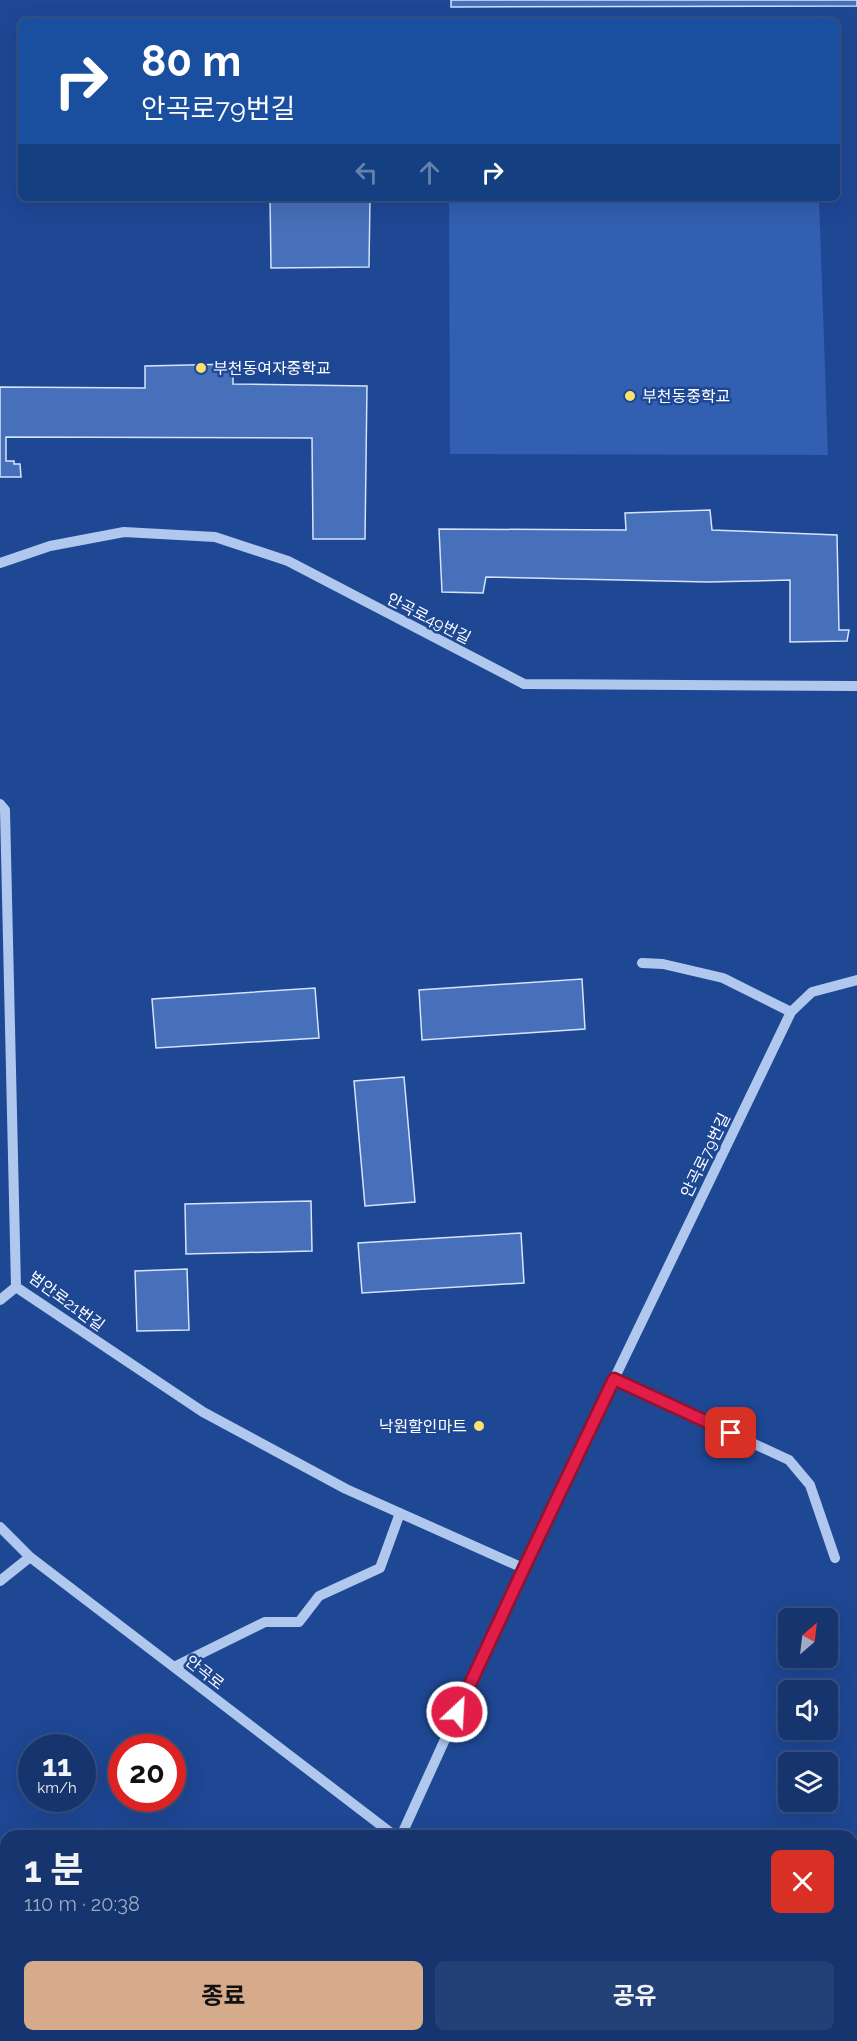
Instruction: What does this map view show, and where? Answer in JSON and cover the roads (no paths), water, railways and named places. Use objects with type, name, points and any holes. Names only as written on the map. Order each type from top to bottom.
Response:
[{"type":"street","name":"안곡로49번길","points":[[0,563],[50,546],[124,532],[215,537],[288,561],[524,684],[857,686]]},
{"type":"street","name":"범안로21번길","points":[[0,804],[5,810],[16,1287],[203,1412],[346,1490],[524,1568]]},
{"type":"street","points":[[642,963],[663,964],[723,978],[791,1012]]},
{"type":"street","name":"안곡로79번길","points":[[404,1830],[524,1568],[791,1012],[812,992],[857,980]]},
{"type":"street","points":[[0,1300],[16,1287]]},
{"type":"street","points":[[614,1379],[789,1460],[810,1485],[835,1558]]},
{"type":"street","points":[[174,1667],[265,1622],[299,1622],[319,1596],[380,1568],[400,1513]]},
{"type":"street","name":"안곡로","points":[[0,1527],[30,1557],[387,1830]]},
{"type":"street","points":[[0,1581],[30,1557]]},
{"type":"place","name":"부천동여자중학교","points":[[201,368]]},
{"type":"place","name":"부천동중학교","points":[[630,396]]},
{"type":"place","name":"낙원할인마트","points":[[479,1426]]}]
